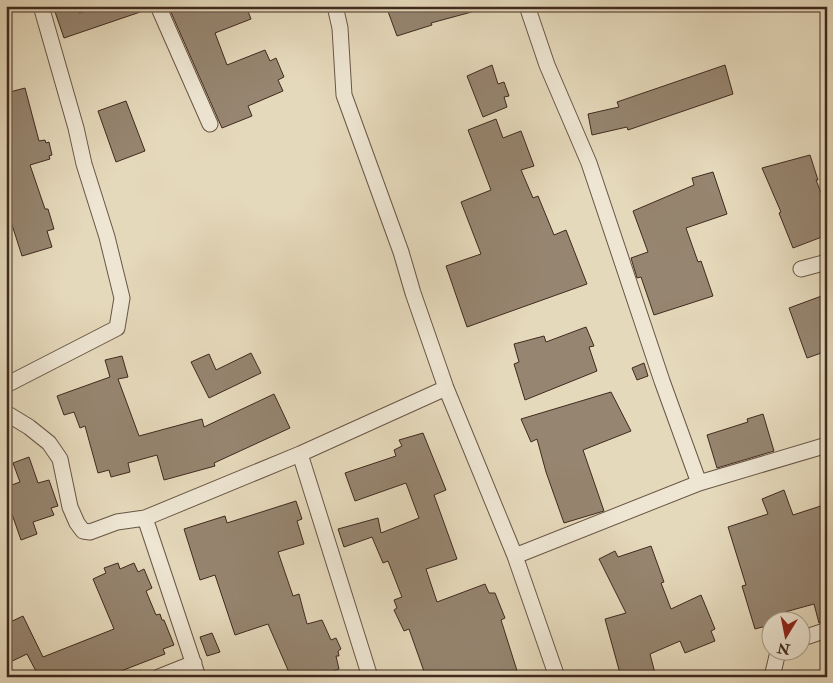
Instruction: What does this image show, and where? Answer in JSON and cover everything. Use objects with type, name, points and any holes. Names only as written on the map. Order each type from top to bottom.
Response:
[{"type":"street","points":[[6,385],[117,328],[122,298],[107,237],[84,164],[76,128],[42,6]]},
{"type":"street","points":[[158,6],[210,124]]},
{"type":"street","points":[[335,6],[340,28],[344,95],[401,252],[446,388],[515,556],[557,677]]},
{"type":"street","points":[[527,6],[547,65],[588,163],[662,381],[699,483]]},
{"type":"street","points":[[801,269],[827,262]]},
{"type":"street","points":[[6,412],[49,443],[60,459],[70,508],[83,531],[90,532],[117,522],[145,518],[300,454],[446,388]]},
{"type":"street","points":[[515,556],[699,483],[827,445]]},
{"type":"street","points":[[300,454],[370,677]]},
{"type":"street","points":[[145,518],[196,670],[159,677]]},
{"type":"street","points":[[810,636],[827,630]]},
{"type":"street","points":[[772,677],[775,660]]},
{"type":"building","points":[[53,6],[77,6],[79,13],[104,6],[149,6],[149,9],[64,38]]},
{"type":"building","points":[[181,6],[246,6],[251,19],[215,33],[227,65],[265,50],[270,61],[276,58],[284,77],[278,80],[283,91],[248,106],[252,116],[222,128],[170,10]]},
{"type":"building","points":[[386,6],[479,6],[479,10],[431,23],[432,25],[397,36]]},
{"type":"building","points":[[492,65],[498,84],[504,82],[509,96],[504,97],[507,107],[483,117],[467,76]]},
{"type":"building","points":[[725,65],[733,94],[628,130],[627,127],[592,135],[588,114],[619,107],[617,102]]},
{"type":"building","points":[[25,88],[39,141],[45,140],[46,143],[49,142],[52,155],[49,156],[50,159],[30,165],[54,229],[47,231],[52,247],[22,256],[6,206],[6,93]]},
{"type":"building","points":[[126,101],[145,151],[116,162],[98,111]]},
{"type":"building","points":[[496,119],[503,138],[521,131],[534,166],[521,170],[533,198],[538,196],[554,235],[566,230],[587,284],[467,327],[446,266],[481,254],[461,202],[491,190],[468,130]]},
{"type":"building","points":[[810,155],[818,180],[816,180],[827,208],[827,235],[793,248],[779,213],[781,212],[762,168]]},
{"type":"building","points":[[713,172],[727,214],[686,228],[698,262],[701,261],[713,296],[654,315],[641,277],[637,278],[631,258],[648,252],[633,211],[694,185],[692,178]]},
{"type":"building","points":[[827,294],[827,351],[807,358],[789,308]]},
{"type":"building","points":[[586,327],[594,346],[589,347],[597,371],[525,400],[514,364],[519,362],[514,344],[544,336],[546,342]]},
{"type":"building","points":[[251,353],[261,373],[209,398],[191,362],[209,354],[216,370]]},
{"type":"building","points":[[122,356],[128,377],[118,379],[139,436],[202,419],[204,427],[274,394],[290,428],[214,463],[215,466],[164,480],[157,455],[128,463],[130,472],[111,477],[109,470],[98,473],[85,426],[80,428],[74,412],[64,415],[57,396],[110,377],[105,360]]},
{"type":"building","points":[[644,363],[648,376],[637,380],[632,368]]},
{"type":"building","points":[[611,392],[631,431],[583,450],[604,511],[564,523],[546,472],[537,439],[531,442],[521,419]]},
{"type":"building","points":[[763,414],[774,451],[717,468],[707,435],[748,422],[747,419]]},
{"type":"building","points":[[423,433],[446,490],[434,495],[457,559],[426,569],[437,602],[485,584],[489,593],[495,593],[505,618],[501,620],[519,677],[426,677],[409,629],[404,631],[394,610],[397,608],[394,600],[402,597],[388,561],[383,563],[372,537],[344,547],[338,529],[378,518],[381,533],[419,518],[406,483],[355,501],[345,473],[396,456],[394,450],[402,446],[399,440]]},
{"type":"building","points":[[29,457],[38,483],[49,480],[58,506],[51,508],[54,515],[33,522],[37,534],[21,540],[6,497],[6,487],[20,482],[13,463]]},
{"type":"building","points":[[784,490],[793,515],[827,504],[827,621],[819,623],[814,604],[792,610],[760,610],[760,628],[755,629],[742,586],[746,585],[728,527],[768,514],[762,499]]},
{"type":"building","points":[[296,501],[302,519],[297,521],[304,544],[278,552],[293,596],[299,594],[307,624],[322,620],[331,640],[336,638],[341,649],[338,651],[339,656],[336,656],[339,669],[317,677],[291,677],[268,624],[235,635],[215,575],[200,580],[184,529],[225,516],[227,523]]},
{"type":"building","points":[[651,546],[664,582],[661,583],[671,609],[701,595],[715,629],[711,631],[715,641],[685,653],[680,641],[650,654],[656,677],[621,677],[605,619],[626,613],[599,559],[615,551],[618,557]]},
{"type":"building","points":[[118,563],[120,569],[134,563],[138,572],[144,569],[152,588],[146,591],[156,615],[160,614],[162,620],[164,620],[174,645],[163,649],[165,654],[121,671],[123,677],[39,677],[27,654],[6,664],[6,624],[23,616],[43,657],[114,629],[93,579],[106,573],[104,568]]},
{"type":"building","points":[[212,633],[220,652],[207,656],[200,637]]}]
